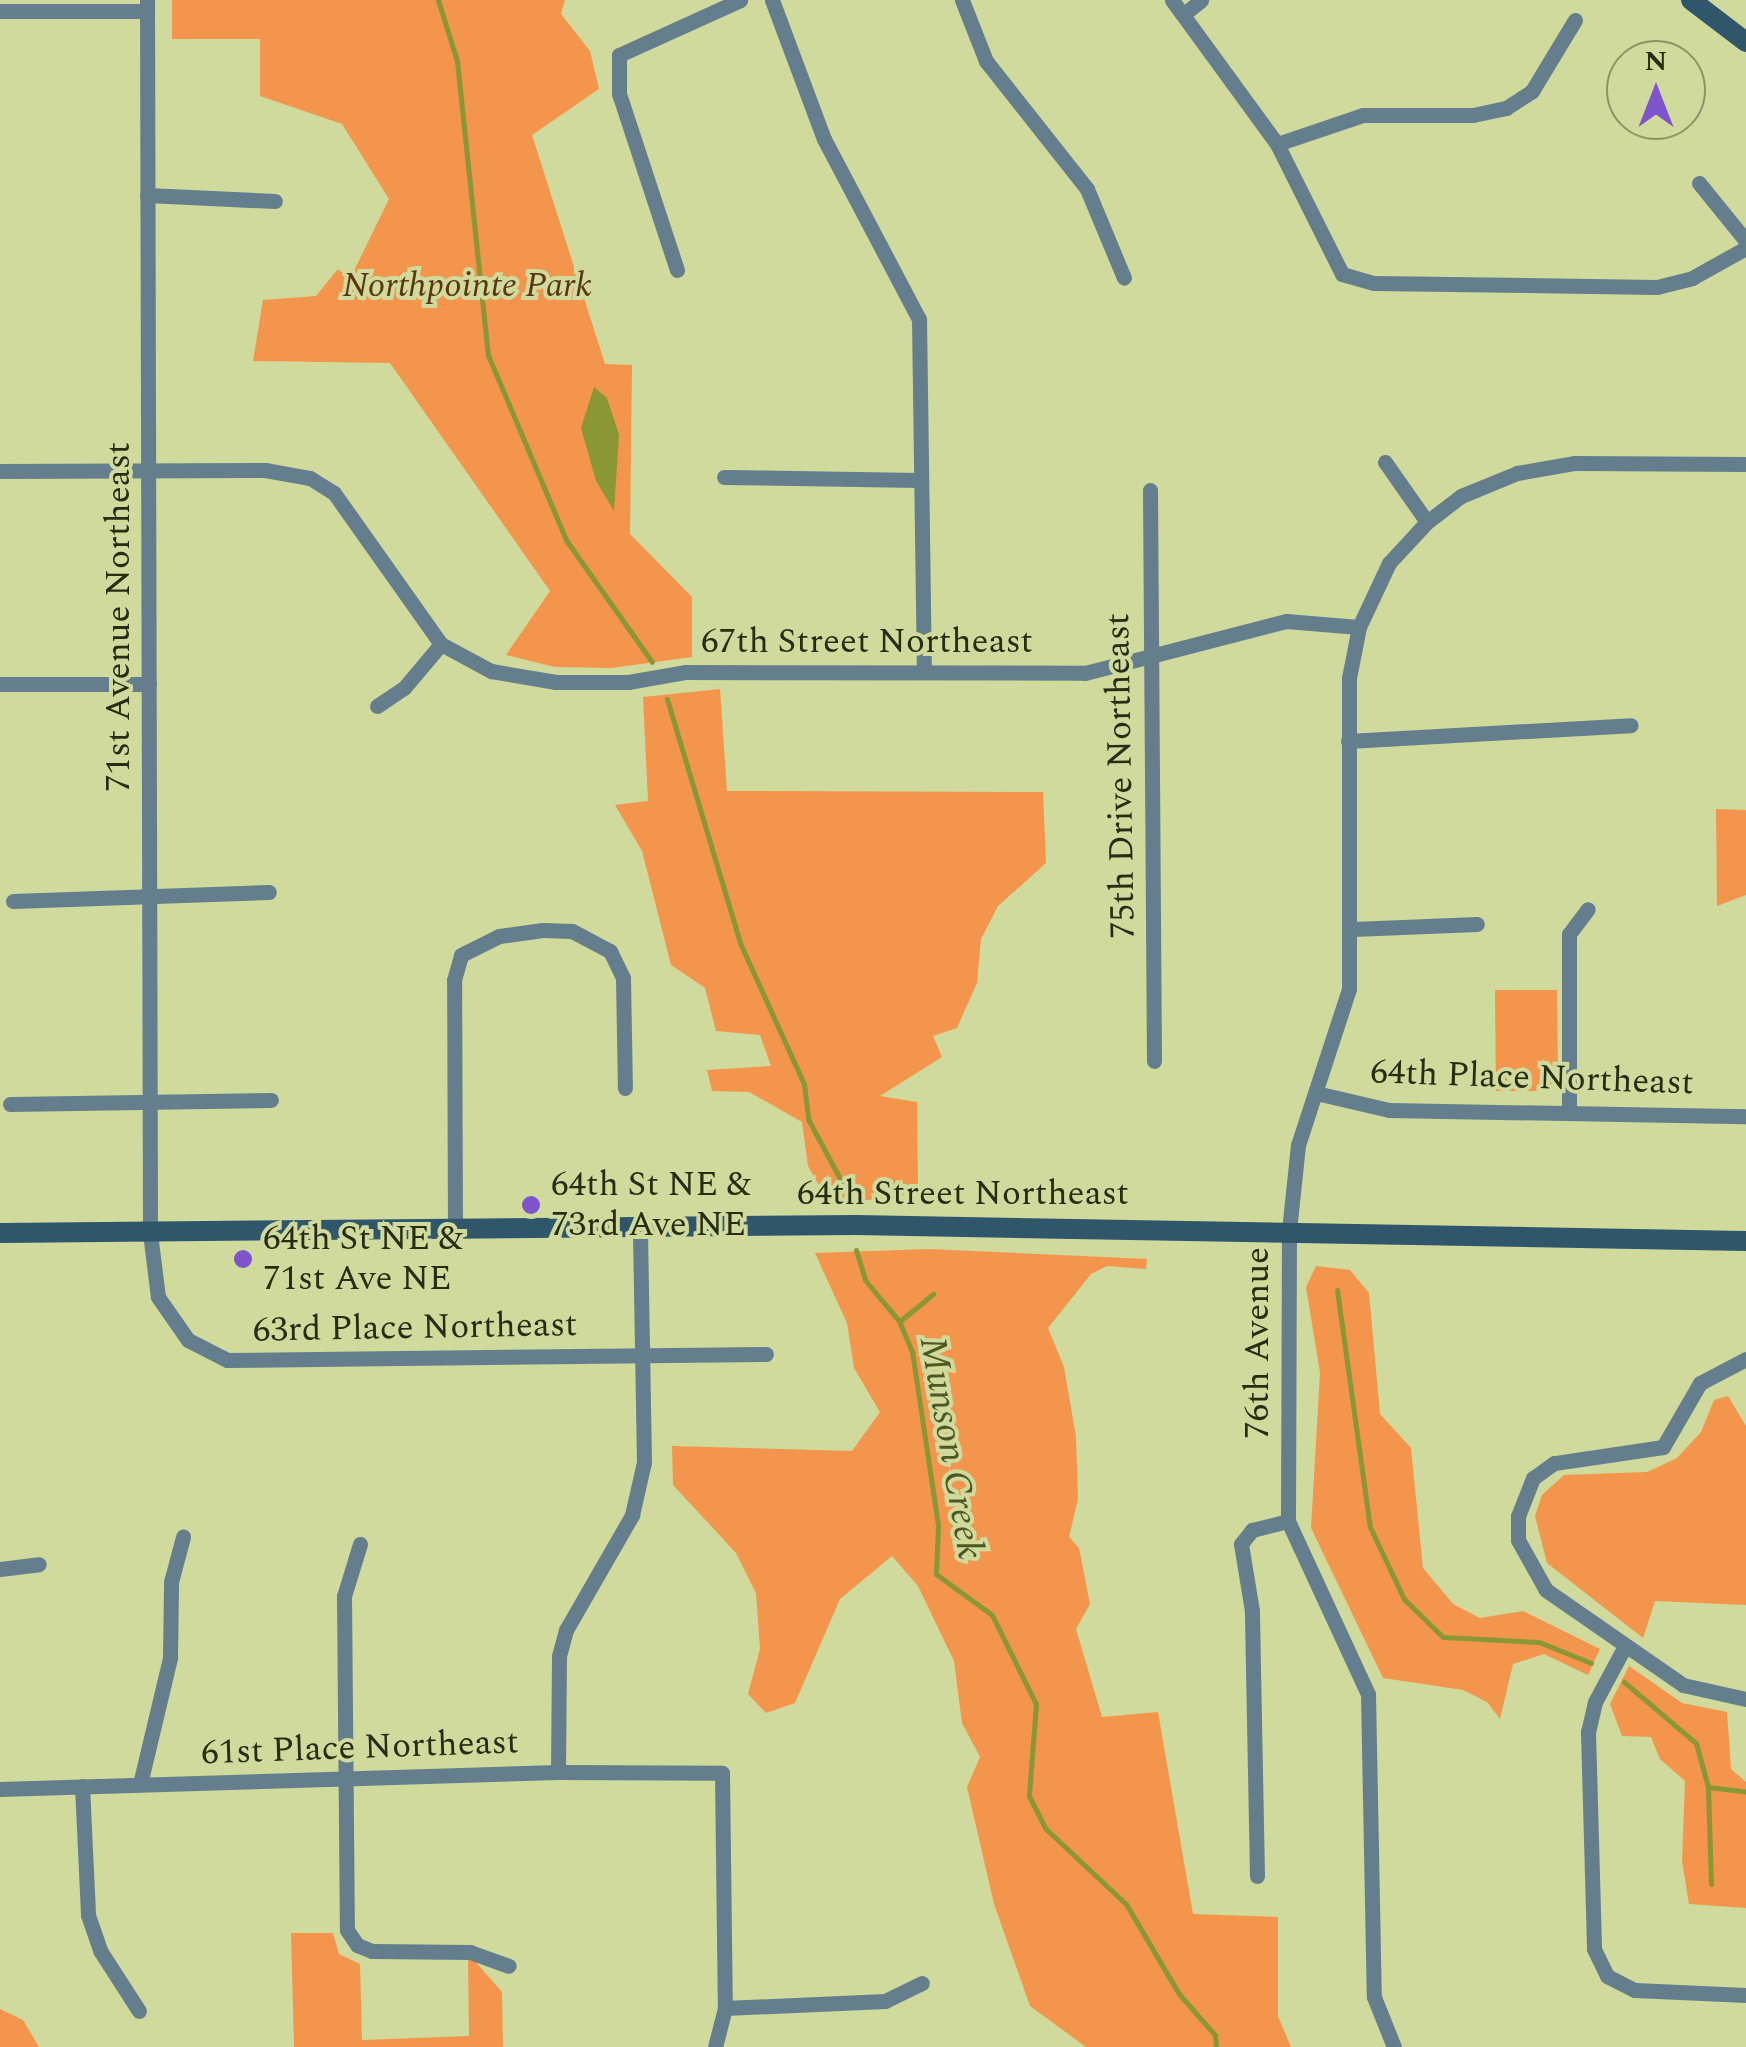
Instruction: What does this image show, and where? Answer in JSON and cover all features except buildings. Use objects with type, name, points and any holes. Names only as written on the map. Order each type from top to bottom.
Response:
[{"type":"main road","points":[[1691,0],[1746,42]]},
{"type":"main road","name":"64th Street Northeast","points":[[0,1233],[640,1226],[1289,1230],[1746,1240]]},
{"type":"street","points":[[677,270],[619,94],[619,56],[740,0]]},
{"type":"street","points":[[772,0],[824,138],[914,300],[924,672]]},
{"type":"street","points":[[962,0],[986,61],[1086,189],[1124,278]]},
{"type":"street","points":[[1172,0],[1277,144],[1342,274],[1374,283],[1657,287],[1692,278],[1746,245],[1700,184]]},
{"type":"street","points":[[1184,14],[1201,0]]},
{"type":"street","points":[[0,11],[147,6]]},
{"type":"street","name":"71st Avenue Northeast","points":[[147,6],[150,1233]]},
{"type":"street","points":[[1277,144],[1363,114],[1473,115],[1506,108],[1532,90],[1575,20]]},
{"type":"street","points":[[148,195],[276,201]]},
{"type":"street","points":[[1385,462],[1427,522]]},
{"type":"street","points":[[1358,626],[1390,563],[1427,522],[1461,496],[1518,473],[1576,463],[1746,464]]},
{"type":"street","name":"67th Street Northeast","points":[[0,472],[264,470],[310,478],[334,493],[441,644],[491,671],[556,682],[628,682],[686,672],[1085,673],[1286,621],[1358,626]]},
{"type":"street","points":[[724,477],[920,480]]},
{"type":"street","name":"75th Drive Northeast","points":[[1150,490],[1154,1062]]},
{"type":"street","name":"76th Avenue","points":[[1358,626],[1348,741],[1353,929],[1340,1032],[1298,1144],[1289,1230],[1288,1521],[1368,1694],[1374,1996],[1394,2047]]},
{"type":"street","points":[[377,706],[404,688],[441,644]]},
{"type":"street","points":[[0,684],[149,684]]},
{"type":"street","points":[[1348,741],[1631,724]]},
{"type":"street","points":[[13,901],[268,892]]},
{"type":"street","points":[[1569,1113],[1569,934],[1588,908]]},
{"type":"street","points":[[1353,929],[1478,924]]},
{"type":"street","points":[[456,1228],[454,980],[461,955],[499,936],[558,931],[595,939],[619,963],[625,1088]]},
{"type":"street","name":"64th Place Northeast","points":[[1316,1093],[1389,1110],[1746,1116]]},
{"type":"street","points":[[10,1104],[271,1100]]},
{"type":"street","points":[[558,1772],[559,1656],[566,1630],[640,1492],[640,1226]]},
{"type":"street","name":"63rd Place Northeast","points":[[150,1233],[158,1298],[169,1320],[205,1354],[226,1360],[766,1354]]},
{"type":"street","points":[[1746,1359],[1700,1383],[1664,1447],[1631,1457],[1577,1456],[1534,1478],[1518,1516],[1518,1540],[1531,1572],[1546,1590],[1683,1685],[1746,1700]]},
{"type":"street","points":[[1257,1876],[1252,1612],[1241,1544],[1252,1530],[1288,1521]]},
{"type":"street","points":[[140,1784],[170,1658],[172,1582],[182,1538]]},
{"type":"street","points":[[360,1544],[344,1596],[344,1918],[357,1945],[372,1951],[480,1953],[509,1966]]},
{"type":"street","points":[[0,1569],[39,1564]]},
{"type":"street","points":[[1625,1646],[1595,1702],[1586,1753],[1590,1931],[1607,1976],[1646,1992],[1746,1995]]},
{"type":"street","name":"61st Place Northeast","points":[[0,1789],[558,1772],[722,1774],[725,2008]]},
{"type":"street","points":[[82,1786],[88,1915],[101,1952],[138,2011]]},
{"type":"street","points":[[715,2047],[725,2008],[885,2001],[922,1983]]},
{"type":"green space","name":"Northpointe Park","points":[[172,0],[565,0],[561,14],[590,51],[599,89],[532,135],[605,364],[632,365],[630,534],[692,597],[692,657],[611,668],[555,667],[506,655],[550,591],[390,363],[253,361],[263,300],[316,296],[338,269],[350,279],[389,199],[342,124],[260,96],[260,39],[172,39]]},
{"type":"green space","points":[[720,689],[727,791],[1043,792],[1046,863],[998,906],[981,939],[977,983],[957,1028],[933,1036],[942,1057],[880,1096],[917,1102],[918,1183],[899,1199],[828,1201],[808,1166],[802,1122],[749,1092],[712,1091],[707,1070],[771,1066],[760,1035],[716,1031],[705,988],[671,965],[642,851],[615,805],[648,801],[643,697]]},
{"type":"green space","points":[[1716,809],[1746,810],[1746,895],[1717,906]]},
{"type":"green space","points":[[1495,990],[1557,990],[1558,1075],[1548,1091],[1496,1091]]},
{"type":"green space","points":[[929,1249],[1147,1259],[1146,1269],[1107,1266],[1091,1274],[1048,1328],[1064,1367],[1076,1437],[1078,1499],[1069,1537],[1079,1548],[1090,1604],[1076,1629],[1102,1717],[1158,1712],[1193,1914],[1278,1917],[1278,2016],[1291,2047],[1086,2047],[1030,2006],[994,1904],[967,1787],[980,1757],[962,1723],[954,1661],[918,1586],[892,1556],[840,1599],[795,1703],[766,1713],[748,1694],[760,1649],[756,1593],[736,1553],[673,1485],[672,1446],[852,1451],[880,1412],[854,1368],[847,1323],[815,1253]]},
{"type":"green space","points":[[1316,1266],[1350,1270],[1369,1293],[1380,1414],[1411,1448],[1423,1568],[1453,1604],[1480,1618],[1523,1611],[1600,1649],[1588,1675],[1544,1654],[1513,1664],[1500,1719],[1487,1702],[1463,1690],[1383,1678],[1311,1528],[1320,1373],[1306,1287]]},
{"type":"green space","points":[[1728,1396],[1746,1426],[1746,1605],[1655,1601],[1643,1638],[1547,1563],[1535,1516],[1542,1495],[1564,1475],[1647,1472],[1677,1458],[1701,1432],[1714,1400]]},
{"type":"green space","points":[[1629,1666],[1682,1703],[1727,1712],[1731,1769],[1746,1782],[1746,1908],[1689,1904],[1682,1861],[1685,1781],[1660,1759],[1651,1737],[1622,1736],[1610,1704]]},
{"type":"green space","points":[[291,1933],[333,1933],[339,1954],[360,1964],[362,2040],[469,2036],[468,1959],[474,1960],[502,1992],[503,2047],[294,2047]]},
{"type":"green space","points":[[0,2009],[23,2020],[39,2047],[0,2047]]},
{"type":"shaded area","points":[[594,387],[607,398],[619,435],[614,511],[596,481],[581,428]]},
{"type":"waterway","name":"Munson Creek","points":[[438,0],[457,61],[488,355],[566,540],[652,662]]},
{"type":"waterway","name":"Munson Creek","points":[[667,699],[740,943],[804,1084],[808,1119],[852,1201]]},
{"type":"waterway","name":"Munson Creek","points":[[856,1250],[865,1280],[899,1321],[912,1351],[938,1526],[936,1574],[992,1615],[1036,1704],[1029,1796],[1045,1828],[1126,1904],[1179,1994],[1215,2035],[1216,2047]]},
{"type":"waterway","points":[[1337,1290],[1370,1527],[1404,1599],[1443,1637],[1539,1642],[1591,1663]]},
{"type":"waterway","points":[[900,1321],[933,1294]]},
{"type":"waterway","points":[[1624,1682],[1696,1743],[1708,1787],[1746,1792]]},
{"type":"waterway","points":[[1708,1788],[1711,1884]]},
{"type":"place","name":"64th St NE & 73rd Ave NE","points":[[531,1205]]},
{"type":"place","name":"64th St NE & 71st Ave NE","points":[[243,1259]]}]
